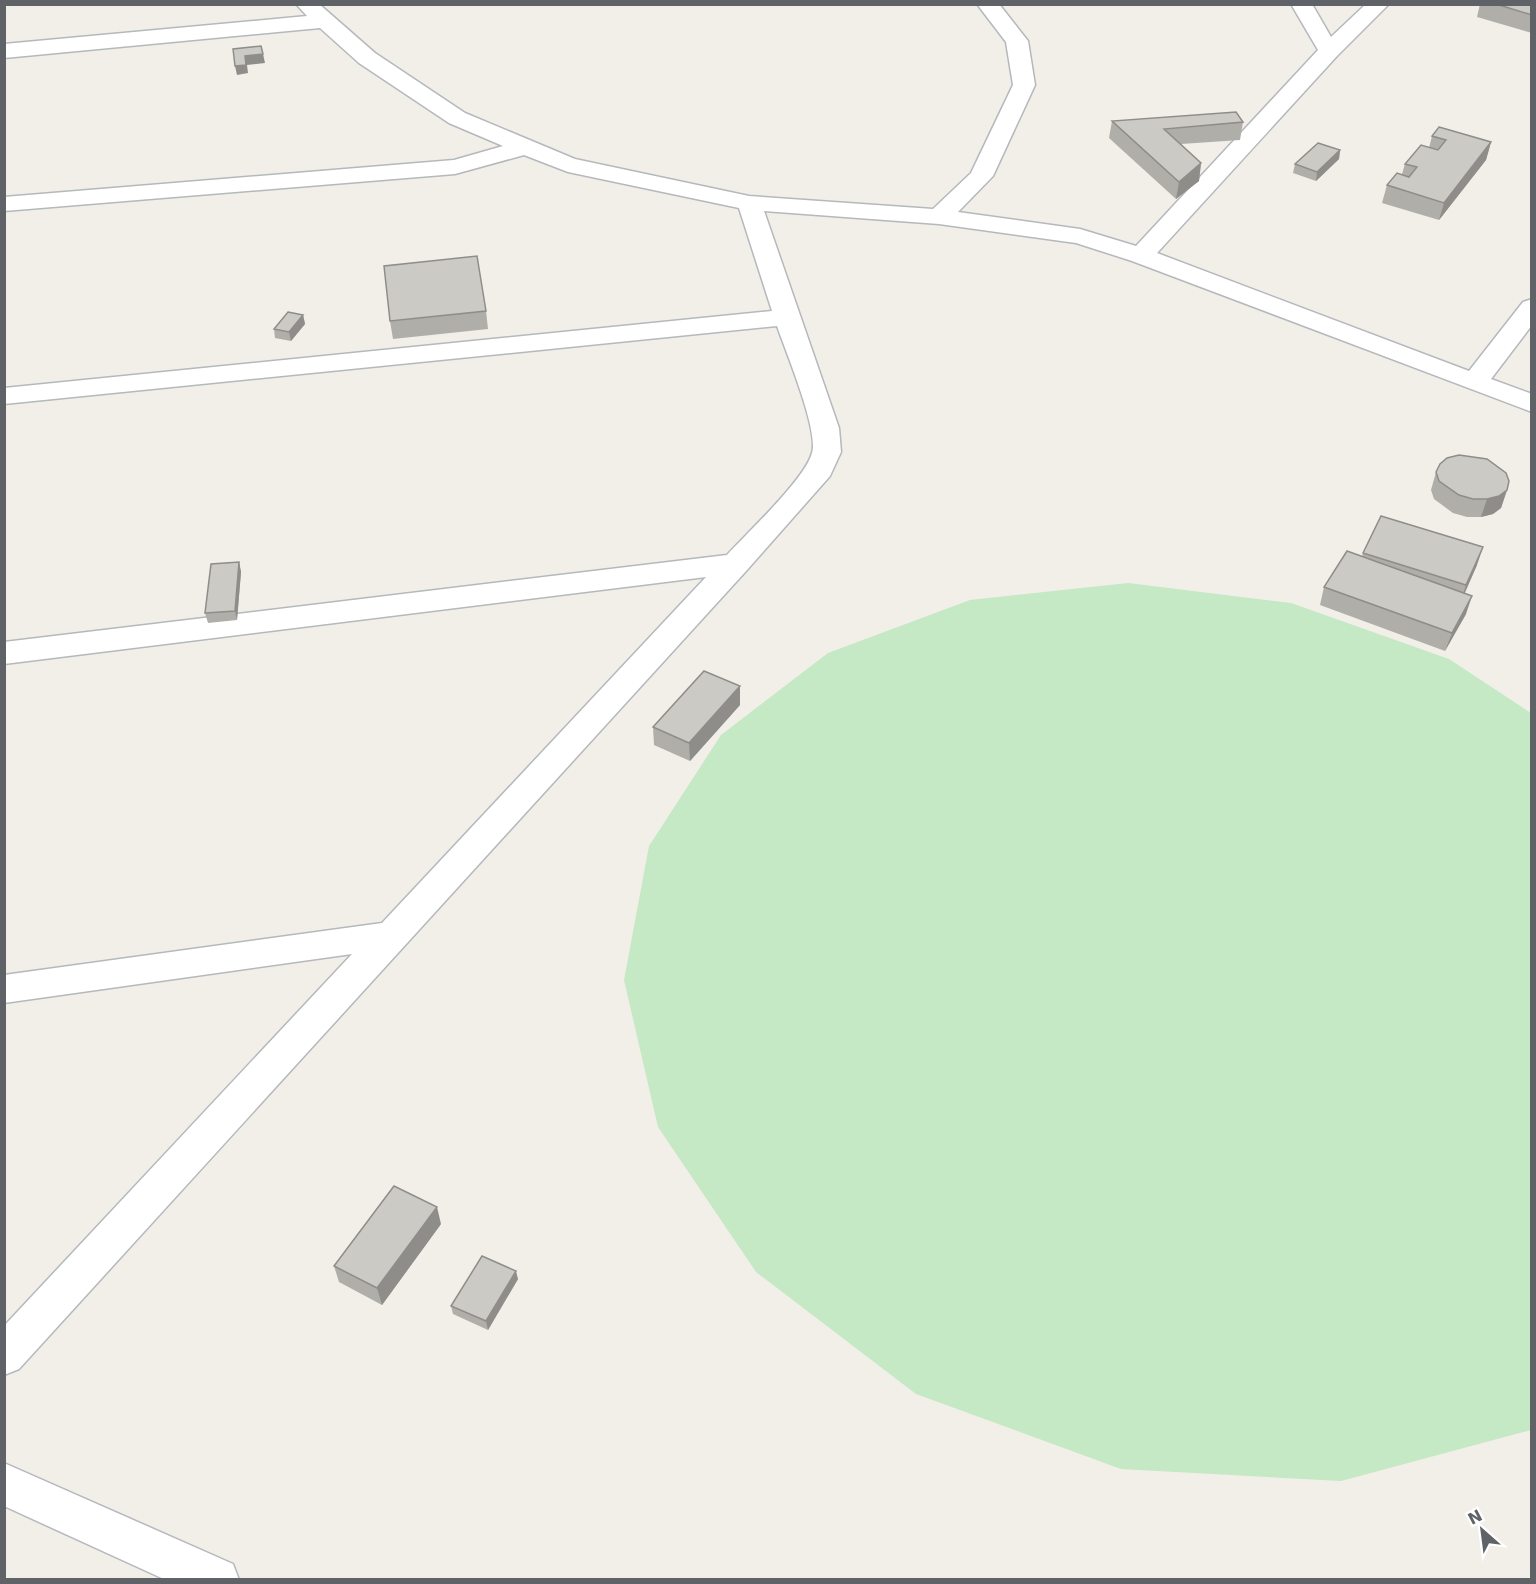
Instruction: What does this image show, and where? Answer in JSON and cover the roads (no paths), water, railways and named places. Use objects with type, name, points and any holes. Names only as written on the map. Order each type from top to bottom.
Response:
[{"type":"street","points":[[306,4],[367,58],[457,118],[568,165],[749,203],[939,217],[1080,236],[1141,256],[1532,404]]},
{"type":"street","points":[[939,217],[981,176],[1024,85],[1017,41],[987,4]]},
{"type":"street","points":[[1301,4],[1329,51]]},
{"type":"street","points":[[1141,256],[1329,51],[1379,4]]},
{"type":"street","points":[[4,51],[326,21]]},
{"type":"street","points":[[4,204],[455,167],[525,147]]},
{"type":"street","points":[[4,1356],[816,476],[827,452],[825,428],[749,203]]},
{"type":"street","points":[[1474,383],[1532,307]]},
{"type":"street","points":[[4,396],[787,317]]},
{"type":"street","points":[[4,653],[737,563]]},
{"type":"street","points":[[4,989],[394,935]]},
{"type":"street","points":[[4,1484],[217,1580]]}]
